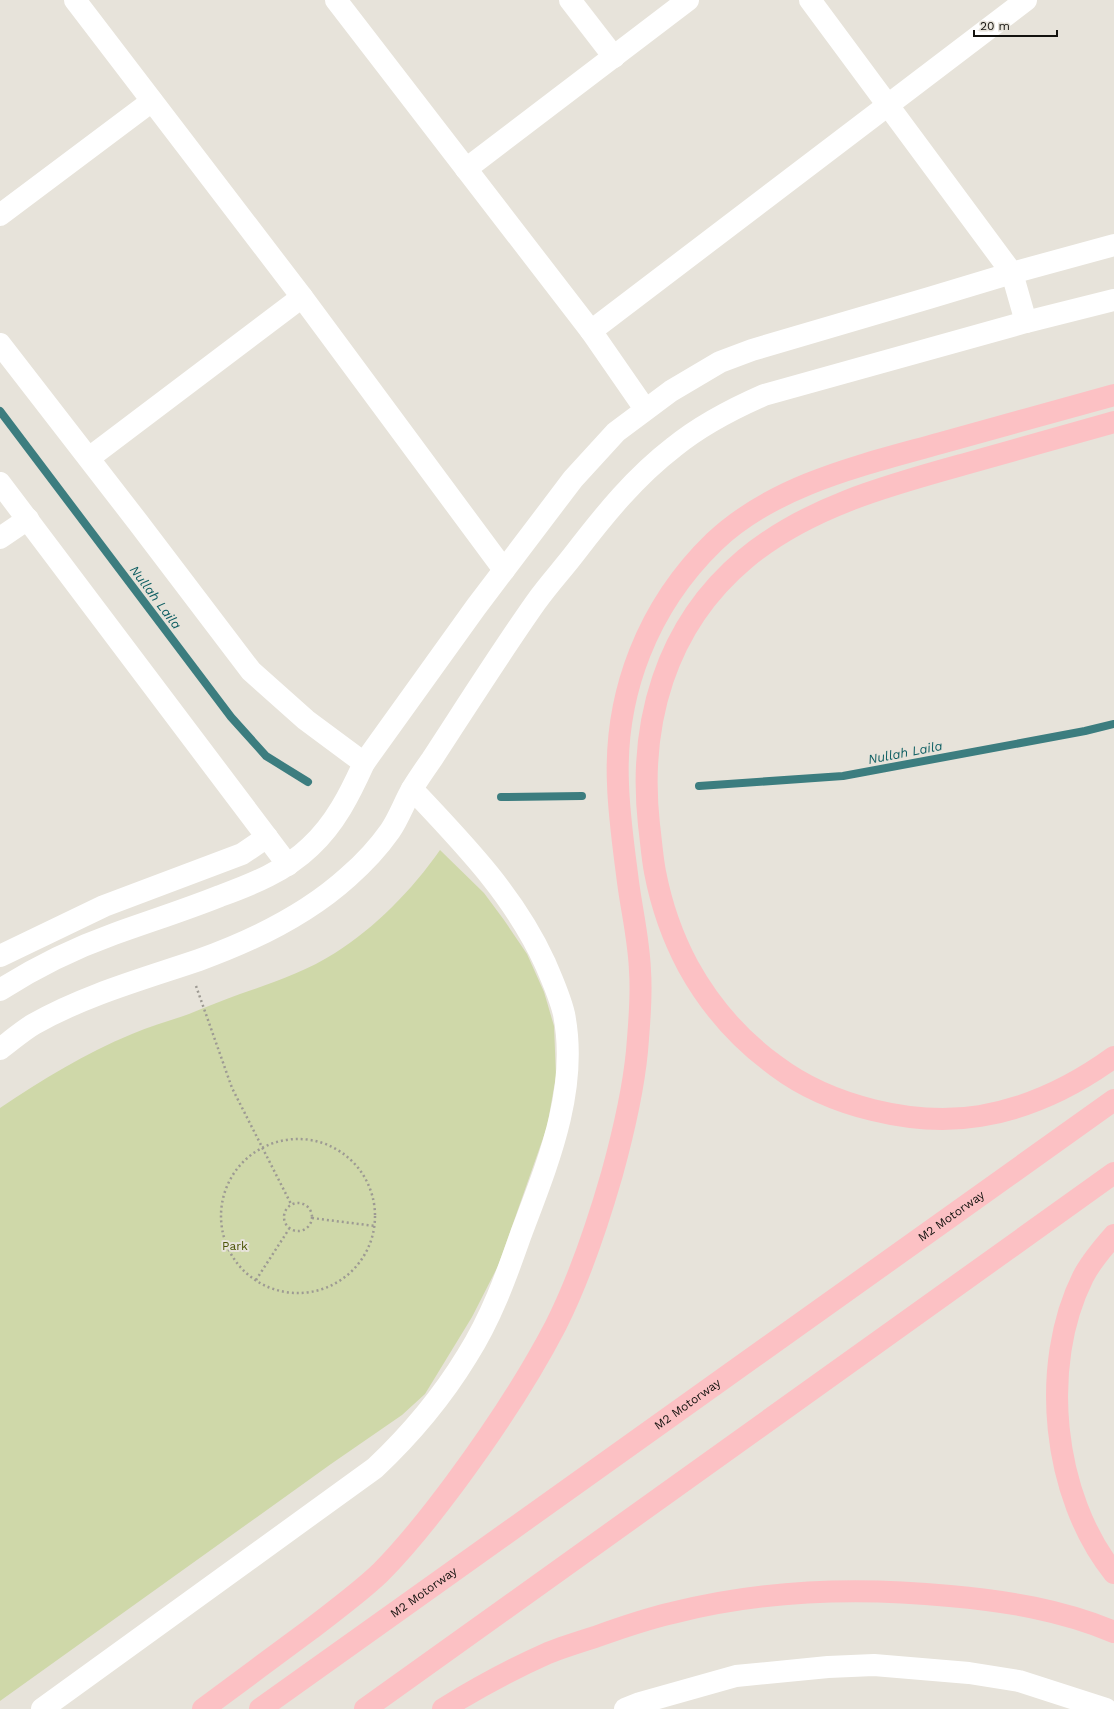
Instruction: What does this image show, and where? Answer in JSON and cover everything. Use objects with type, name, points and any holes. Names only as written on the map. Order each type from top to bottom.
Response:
[{"type":"highway","points":[[203,1709],[360,1591],[398,1554],[440,1503],[501,1419],[544,1346],[569,1297],[589,1247],[614,1164],[627,1111],[636,1053],[641,992],[640,968],[628,879],[618,784],[619,733],[622,713],[633,669],[656,618],[681,580],[715,541],[732,527],[756,510],[807,485],[860,466],[1114,395]]},
{"type":"highway","points":[[1114,422],[924,476],[847,501],[793,525],[745,559],[724,579],[707,600],[691,621],[673,651],[655,705],[647,757],[648,808],[655,871],[662,901],[687,965],[707,997],[729,1025],[753,1048],[779,1069],[840,1100],[884,1112],[910,1117],[944,1119],[979,1116],[1015,1108],[1075,1083],[1114,1057]]},
{"type":"highway","name":"M2 Motorway","points":[[260,1709],[1114,1100]]},
{"type":"highway","points":[[365,1709],[1114,1173]]},
{"type":"highway","points":[[1114,1235],[1088,1269],[1074,1296],[1062,1343],[1056,1387],[1065,1467],[1071,1492],[1090,1539],[1114,1573]]},
{"type":"highway","points":[[443,1709],[503,1674],[551,1652],[621,1628],[672,1613],[747,1598],[854,1591],[941,1595],[1028,1607],[1074,1618],[1114,1632]]},
{"type":"street","points":[[75,0],[302,297],[504,570]]},
{"type":"street","points":[[336,0],[591,331],[645,409]]},
{"type":"street","points":[[570,0],[614,57]]},
{"type":"street","points":[[466,169],[688,0]]},
{"type":"street","points":[[810,0],[1012,273],[1026,322]]},
{"type":"street","points":[[591,331],[887,104],[1026,0]]},
{"type":"street","points":[[0,215],[152,101]]},
{"type":"street","points":[[0,990],[42,965],[80,948],[265,878],[288,864],[310,847],[335,818],[355,783],[364,763],[504,570],[573,479],[594,454],[616,432],[645,409],[696,375],[720,362],[752,350],[1012,273],[1114,245]]},
{"type":"street","points":[[89,458],[302,297]]},
{"type":"street","points":[[0,1049],[32,1025],[64,1009],[129,983],[188,963],[252,938],[278,925],[327,895],[364,862],[392,829],[412,789],[538,600],[609,509],[647,469],[675,446],[707,423],[736,407],[764,395],[1026,322],[1114,300]]},
{"type":"street","points":[[0,344],[251,671],[306,720],[364,763]]},
{"type":"street","points":[[0,483],[288,864]]},
{"type":"street","points":[[0,538],[28,519]]},
{"type":"street","points":[[42,1709],[375,1468],[402,1442],[448,1385],[487,1322],[503,1283],[542,1179],[556,1136],[566,1095],[568,1052],[564,1014],[549,972],[536,944],[516,910],[467,846],[412,789]]},
{"type":"street","points":[[0,956],[104,906],[242,854],[267,837]]},
{"type":"street","points":[[625,1709],[640,1703],[736,1676],[828,1667],[874,1665],[969,1673],[1019,1681],[1106,1709]]},
{"type":"path","points":[[188,963],[232,1088],[291,1204]]},
{"type":"path","points":[[295,1139],[312,1140],[343,1153],[355,1164],[365,1178],[372,1193],[375,1209],[375,1226],[371,1242],[364,1257],[354,1270],[341,1281],[326,1288],[310,1292],[277,1290],[256,1280],[248,1274],[237,1262],[228,1247],[223,1231],[222,1215],[224,1198],[229,1183],[238,1168],[249,1156],[263,1147],[279,1141],[295,1139]]},
{"type":"path","points":[[291,1204],[302,1204],[307,1206],[312,1218],[307,1228],[294,1231],[289,1229],[283,1218],[285,1212],[291,1204]]},
{"type":"path","points":[[312,1218],[375,1226]]},
{"type":"path","points":[[256,1280],[289,1229]]},
{"type":"green space","name":"Park","points":[[440,850],[484,893],[527,954],[544,992],[554,1026],[556,1076],[547,1127],[498,1266],[472,1317],[425,1394],[402,1415],[331,1464],[0,1701],[0,1108],[64,1068],[115,1041],[146,1028],[189,1014],[264,986],[324,960],[350,943],[379,920],[418,879]]},
{"type":"waterway","name":"Nullah Laila","points":[[0,411],[231,717],[266,756],[308,782]]},
{"type":"waterway","name":"Nullah Laila","points":[[699,786],[843,776],[1085,731],[1114,724]]},
{"type":"waterway","name":"Nullah Laila","points":[[501,797],[582,796]]}]
